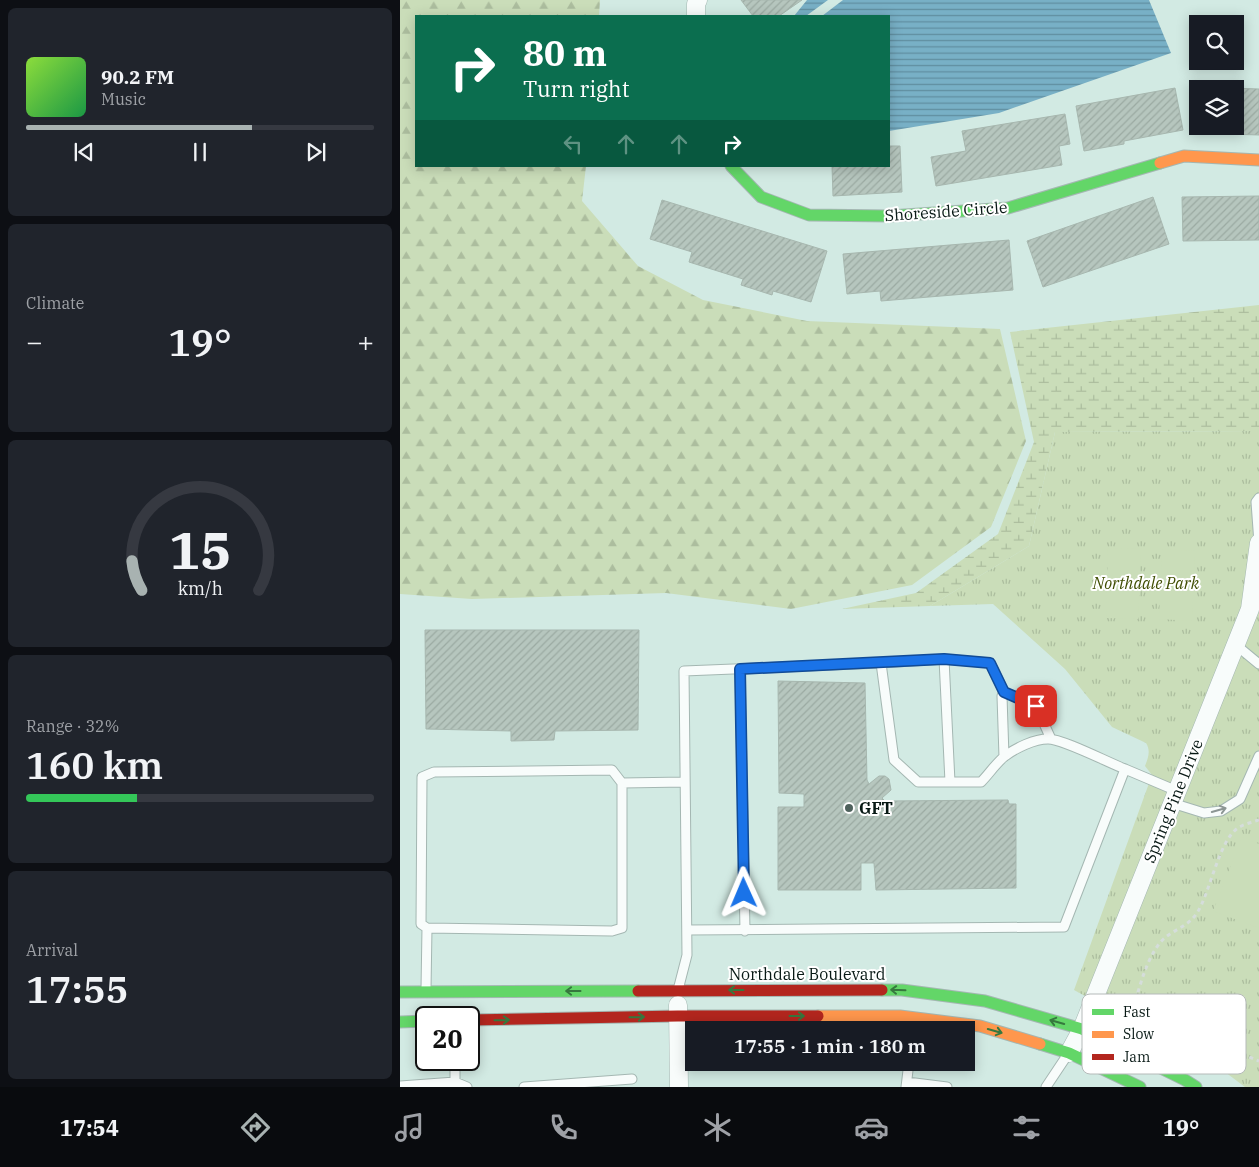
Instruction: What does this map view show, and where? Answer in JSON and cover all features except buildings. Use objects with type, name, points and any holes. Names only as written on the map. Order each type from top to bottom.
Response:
[{"type":"street","points":[[696,15],[698,0]]},
{"type":"street","name":"Shoreside Circle","points":[[732,167],[761,197],[809,215],[890,216],[1008,208],[1184,156],[1259,160]]},
{"type":"street","name":"Spring Pine Drive","points":[[1096,994],[1250,609],[1259,543]]},
{"type":"street","points":[[678,990],[679,1087]]},
{"type":"street","name":"Northdale Boulevard","points":[[400,992],[902,990],[985,1001],[1082,1029]]},
{"type":"street","points":[[480,1020],[678,1016],[900,1016],[980,1026],[1069,1053],[1082,1059]]},
{"type":"street","points":[[400,1022],[415,1021]]},
{"type":"street","name":"Spring Pine Drive","points":[[1069,1053],[1082,1029]]},
{"type":"street","points":[[1113,1074],[1140,1087]]},
{"type":"street","name":"Northdale Boulevard","points":[[1173,1074],[1196,1087]]},
{"type":"lane","points":[[1259,498],[1256,502],[1259,543]]},
{"type":"lane","points":[[1236,645],[1259,664]]},
{"type":"lane","points":[[944,659],[950,782]]},
{"type":"lane","points":[[678,990],[687,955],[684,671],[944,659],[990,663],[1004,692],[1036,706],[1051,739]]},
{"type":"lane","points":[[880,663],[894,760],[918,782],[981,782],[1004,757],[1033,742],[1051,739],[1125,770],[1204,813],[1221,811],[1240,800],[1259,756]]},
{"type":"lane","points":[[740,669],[745,931]]},
{"type":"lane","points":[[1004,692],[1002,696],[1004,757]]},
{"type":"lane","points":[[612,770],[622,783],[622,928],[612,931],[427,928],[421,924],[422,777],[434,772],[612,770]]},
{"type":"lane","points":[[687,930],[1064,927],[1125,770]]},
{"type":"lane","points":[[622,783],[685,782]]},
{"type":"lane","points":[[426,992],[427,928]]},
{"type":"lane","points":[[1046,1087],[1069,1053]]},
{"type":"lane","points":[[455,1071],[455,1084]]},
{"type":"lane","points":[[908,1071],[907,1084],[947,1087]]},
{"type":"lane","points":[[524,1087],[632,1079]]},
{"type":"lane","points":[[400,1086],[455,1084],[467,1087]]},
{"type":"path","points":[[1139,994],[1141,980],[1158,944],[1168,935],[1190,922],[1197,913],[1203,902],[1215,866],[1230,836],[1236,829],[1246,823],[1259,820]]},
{"type":"path","points":[[1246,1055],[1259,1061]]},
{"type":"green space","points":[[400,0],[600,0],[599,15],[415,15],[415,167],[586,167],[582,201],[638,266],[703,300],[807,321],[1000,329],[1026,441],[991,527],[912,585],[791,609],[666,593],[472,599],[400,594]]},
{"type":"green space","points":[[1259,305],[1259,431],[1055,432],[1029,546],[930,606],[842,609],[916,593],[998,534],[1034,442],[1010,332]]},
{"type":"green space","name":"Northdale Park","points":[[1259,431],[1259,1087],[1245,1087],[1228,1074],[1246,1074],[1246,994],[1082,994],[1074,990],[1152,775],[1145,766],[1149,752],[1146,743],[1112,727],[1065,669],[993,604],[930,606],[1029,546],[1055,432]]},
{"type":"green space","points":[[1108,548],[1141,549],[1138,619],[1106,618]]},
{"type":"green space","points":[[1162,549],[1195,551],[1192,621],[1159,619]]},
{"type":"green space","points":[[1242,837],[1259,844],[1259,928],[1213,911]]},
{"type":"water","points":[[807,0],[828,0],[807,15],[795,15]]},
{"type":"water","points":[[843,0],[1149,0],[1171,53],[999,113],[890,131],[890,15],[823,15]]},
{"type":"traffic: fast","points":[[732,167],[761,197],[809,215],[890,216],[1008,208],[1160,163]]},
{"type":"traffic: fast","points":[[882,990],[902,990],[985,1001],[1082,1029]]},
{"type":"traffic: fast","points":[[400,992],[638,991]]},
{"type":"traffic: fast","points":[[400,1022],[415,1021]]},
{"type":"traffic: fast","points":[[1040,1044],[1082,1059]]},
{"type":"traffic: fast","points":[[1113,1074],[1140,1087]]},
{"type":"traffic: fast","points":[[1173,1074],[1196,1087]]},
{"type":"traffic: slow","points":[[1160,163],[1184,156],[1259,160]]},
{"type":"traffic: slow","points":[[818,1016],[900,1016],[980,1026],[1040,1044]]},
{"type":"traffic: jam","points":[[638,991],[882,990]]},
{"type":"traffic: jam","points":[[480,1020],[678,1016],[818,1016]]},
{"type":"place","name":"GFT","points":[[849,808]]},
{"type":"route","points":[[744,893],[740,669],[944,659],[990,663],[1004,692],[1036,706]]}]
